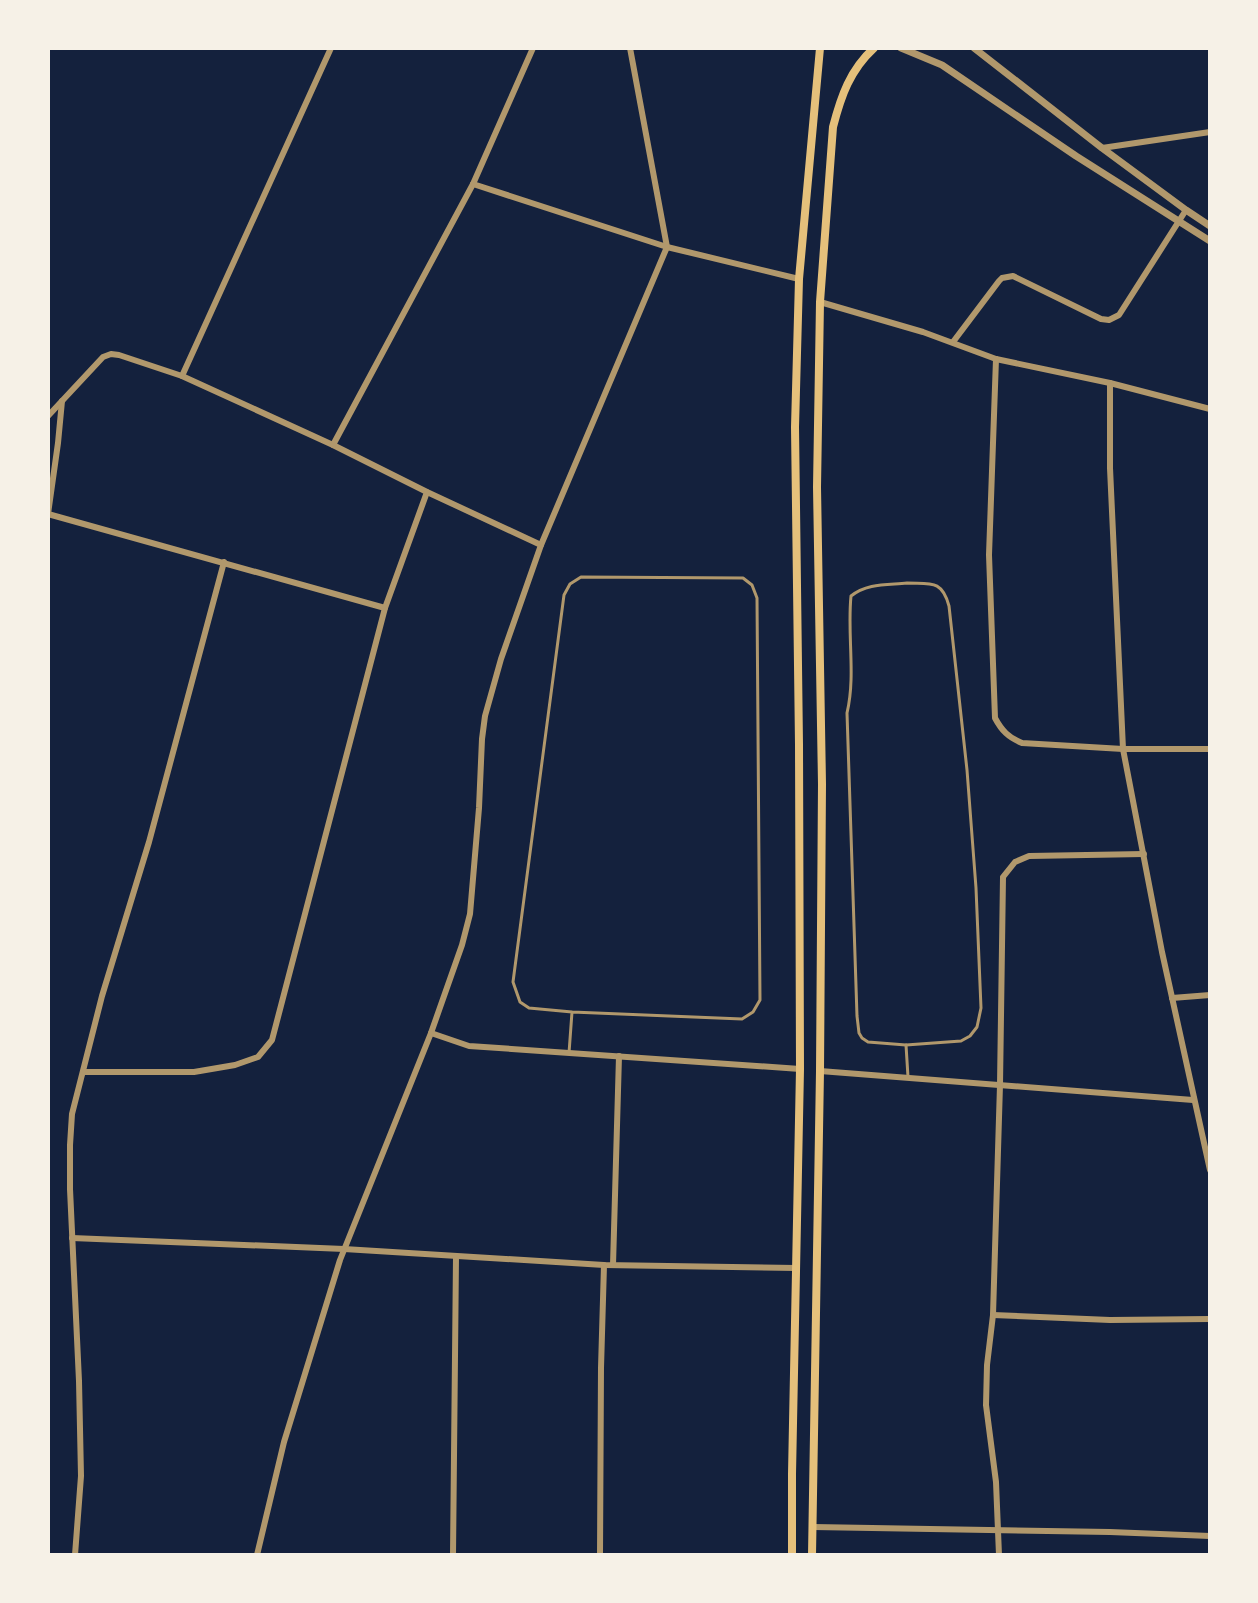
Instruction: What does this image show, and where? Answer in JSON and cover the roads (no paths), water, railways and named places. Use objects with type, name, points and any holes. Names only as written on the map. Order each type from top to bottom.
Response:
[{"type":"main road","points":[[792,1555],[800,1069],[795,427],[799,279],[817,48]]},
{"type":"main road","points":[[812,1555],[820,1071],[821,740],[817,487],[820,302],[833,127],[849,79],[862,59],[874,48]]},
{"type":"street","points":[[182,376],[331,48]]},
{"type":"street","points":[[333,445],[473,184],[533,48]]},
{"type":"street","points":[[257,1555],[284,1442],[344,1249],[431,1033],[462,945],[470,914],[485,716],[501,659],[541,545],[667,247],[630,48]]},
{"type":"street","points":[[901,48],[942,65],[1076,156],[1210,241]]},
{"type":"street","points":[[974,48],[1102,148],[1210,226]]},
{"type":"street","points":[[1102,148],[1210,132]]},
{"type":"street","points":[[473,184],[667,247],[799,279]]},
{"type":"street","points":[[953,342],[999,281],[1007,276],[1013,276],[1101,319],[1114,318],[1119,315],[1186,210]]},
{"type":"street","points":[[820,302],[953,342],[996,359],[1110,383],[1210,409]]},
{"type":"street","points":[[48,416],[103,357],[119,355],[182,376],[541,545]]},
{"type":"street","points":[[996,359],[989,555],[995,718],[1002,731],[1022,743],[1123,749],[1210,749]]},
{"type":"street","points":[[1110,383],[1110,468],[1123,749],[1162,952],[1210,1170]]},
{"type":"street","points":[[62,401],[48,514],[385,608]]},
{"type":"street","points":[[83,1072],[194,1072],[249,1061],[258,1057],[272,1040],[385,608],[427,492]]},
{"type":"street","points":[[75,1555],[81,1435],[72,1238],[72,1114],[102,996],[153,828],[224,562]]},
{"type":"street","points":[[999,1555],[996,1482],[986,1405],[993,1315],[1003,877],[1015,862],[1029,856],[1144,854]]},
{"type":"street","points":[[1172,998],[1210,995]]},
{"type":"street","points":[[431,1033],[469,1046],[800,1069]]},
{"type":"street","points":[[613,1265],[619,1056]]},
{"type":"street","points":[[820,1071],[1193,1100]]},
{"type":"street","points":[[72,1238],[344,1249],[604,1265],[796,1268]]},
{"type":"street","points":[[453,1555],[456,1257]]},
{"type":"street","points":[[600,1555],[604,1265]]},
{"type":"street","points":[[993,1315],[1110,1320],[1210,1319]]},
{"type":"street","points":[[813,1527],[1210,1536]]},
{"type":"lane","points":[[581,577],[743,578],[752,585],[757,598],[760,1000],[753,1012],[742,1019],[572,1012],[529,1008],[520,1002],[513,982],[564,595],[570,584],[581,577]]},
{"type":"lane","points":[[907,583],[935,584],[942,588],[949,606],[976,888],[981,1008],[977,1027],[961,1041],[906,1045],[868,1042],[859,1033],[847,713],[852,693],[851,596],[871,586],[907,583]]},
{"type":"lane","points":[[569,1053],[572,1012]]},
{"type":"lane","points":[[906,1045],[908,1077]]}]
